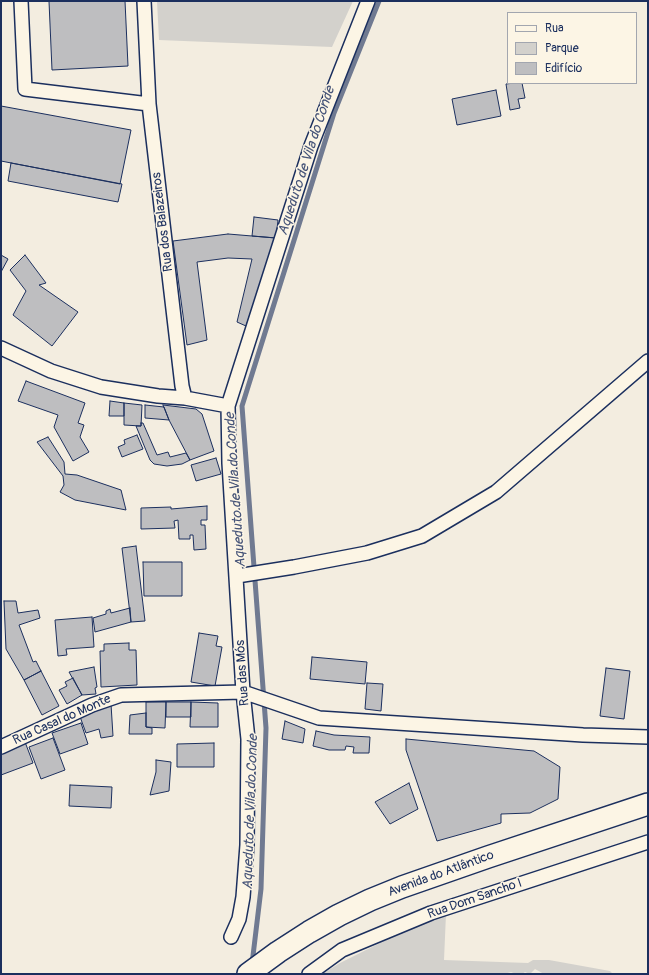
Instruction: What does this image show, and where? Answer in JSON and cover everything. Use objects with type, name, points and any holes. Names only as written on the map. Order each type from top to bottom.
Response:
[{"type":"main road","name":"Avenida do Atlântico","points":[[248,974],[309,932],[370,900],[402,887],[488,857],[648,804]]},
{"type":"street","points":[[22,1],[26,89],[149,104]]},
{"type":"street","name":"Rua dos Balazeiros","points":[[144,1],[149,104],[182,386],[185,398]]},
{"type":"street","name":"Rua das Mós","points":[[231,937],[239,918],[243,897],[247,845],[248,739],[230,463],[228,406],[311,146],[368,1]]},
{"type":"street","points":[[1,348],[51,371],[101,387],[158,396],[185,398],[228,406]]},
{"type":"street","points":[[237,576],[367,553],[422,536],[496,492],[648,362]]},
{"type":"street","points":[[244,692],[319,718],[583,735],[648,737]]},
{"type":"street","name":"Rua Casal do Monte","points":[[1,747],[92,705],[121,695],[244,692]]},
{"type":"street","name":"Rua Dom Sancho I","points":[[309,974],[342,950],[431,913],[648,842]]},
{"type":"green space","points":[[157,1],[353,1],[332,47],[159,40]]},
{"type":"green space","points":[[446,914],[444,960],[528,963],[533,960],[549,960],[610,971],[613,974],[544,974],[535,969],[530,974],[525,972],[522,974],[516,974],[511,972],[504,974],[322,974],[340,963],[418,924]]},
{"type":"building","points":[[49,1],[125,1],[128,66],[52,70]]},
{"type":"building","points":[[506,84],[522,84],[525,98],[518,99],[520,108],[510,110]]},
{"type":"building","points":[[496,90],[501,116],[457,125],[452,99]]},
{"type":"building","points":[[1,106],[131,130],[120,184],[1,161]]},
{"type":"building","points":[[11,163],[122,184],[118,202],[8,181]]},
{"type":"building","points":[[254,217],[278,220],[276,238],[252,236]]},
{"type":"building","points":[[228,234],[276,238],[246,326],[237,322],[252,259],[228,258],[197,262],[207,340],[187,345],[173,241]]},
{"type":"building","points":[[1,255],[8,259],[1,272]]},
{"type":"building","points":[[25,255],[46,283],[39,285],[78,312],[52,346],[13,315],[26,291],[10,270]]},
{"type":"building","points":[[26,381],[85,403],[78,423],[84,425],[80,437],[89,452],[73,461],[54,427],[58,415],[18,401]]},
{"type":"building","points":[[110,401],[124,403],[124,416],[109,416]]},
{"type":"building","points":[[124,403],[142,405],[141,426],[124,425]]},
{"type":"building","points":[[145,405],[164,407],[169,420],[145,418]]},
{"type":"building","points":[[163,405],[196,409],[202,414],[214,451],[190,460],[169,420]]},
{"type":"building","points":[[141,423],[143,423],[157,455],[168,452],[170,457],[186,453],[190,460],[182,464],[167,466],[154,464],[150,460],[136,426],[141,426]]},
{"type":"building","points":[[137,435],[143,449],[122,457],[118,447],[125,444],[124,440]]},
{"type":"building","points":[[48,437],[64,462],[65,474],[77,475],[121,490],[126,510],[75,500],[60,492],[64,485],[63,476],[37,442]]},
{"type":"building","points":[[216,458],[221,474],[196,481],[191,465]]},
{"type":"building","points":[[207,506],[207,520],[201,520],[201,525],[205,525],[206,549],[194,550],[193,535],[190,535],[190,539],[179,539],[178,520],[174,521],[175,528],[141,529],[141,508],[171,507],[171,509]]},
{"type":"building","points":[[136,546],[145,621],[131,622],[122,548]]},
{"type":"building","points":[[143,562],[182,562],[182,596],[144,596]]},
{"type":"building","points":[[4,601],[16,601],[18,613],[38,610],[40,618],[19,625],[33,662],[36,661],[41,671],[24,680],[6,649]]},
{"type":"building","points":[[130,608],[131,622],[95,632],[93,618],[106,614],[106,611],[110,609],[111,613]]},
{"type":"building","points":[[92,617],[94,647],[66,649],[67,655],[58,656],[55,620]]},
{"type":"building","points":[[199,633],[218,636],[216,646],[222,647],[215,686],[191,682]]},
{"type":"building","points":[[129,643],[129,650],[136,650],[137,685],[101,687],[100,651],[104,651],[104,644]]},
{"type":"building","points":[[312,657],[367,662],[365,684],[310,679]]},
{"type":"building","points":[[94,667],[97,687],[95,688],[96,694],[82,695],[69,672]]},
{"type":"building","points":[[606,668],[630,671],[624,719],[600,716]]},
{"type":"building","points":[[41,671],[59,706],[42,715],[24,680]]},
{"type":"building","points":[[73,678],[82,695],[67,704],[59,690],[67,686],[65,682]]},
{"type":"building","points":[[367,683],[383,684],[381,711],[365,709]]},
{"type":"building","points":[[146,702],[166,702],[165,728],[146,727]]},
{"type":"building","points":[[166,702],[191,702],[191,717],[166,717]]},
{"type":"building","points":[[191,702],[218,703],[218,727],[190,727]]},
{"type":"building","points":[[111,704],[113,736],[101,738],[99,729],[86,733],[79,714]]},
{"type":"building","points":[[146,713],[146,727],[152,728],[152,734],[129,734],[130,715]]},
{"type":"building","points":[[285,721],[305,729],[303,743],[282,739]]},
{"type":"building","points":[[81,723],[88,744],[60,754],[52,733]]},
{"type":"building","points":[[316,731],[334,735],[370,737],[369,753],[353,753],[354,747],[346,746],[345,750],[329,750],[313,746]]},
{"type":"building","points":[[53,738],[65,770],[41,779],[29,747]]},
{"type":"building","points":[[406,739],[534,751],[560,767],[558,799],[530,813],[501,814],[501,823],[437,841],[406,750]]},
{"type":"building","points":[[25,742],[33,763],[1,775],[1,751]]},
{"type":"building","points":[[214,743],[214,767],[177,767],[177,744]]},
{"type":"building","points":[[156,760],[171,762],[169,791],[150,795],[156,772]]},
{"type":"building","points":[[409,783],[418,809],[390,824],[375,802]]},
{"type":"building","points":[[70,785],[112,787],[111,808],[69,806]]},
{"type":"waterway","name":"Aqueduto de Vila do Conde","points":[[252,964],[261,889],[266,728],[242,406],[334,113],[379,1]]}]
